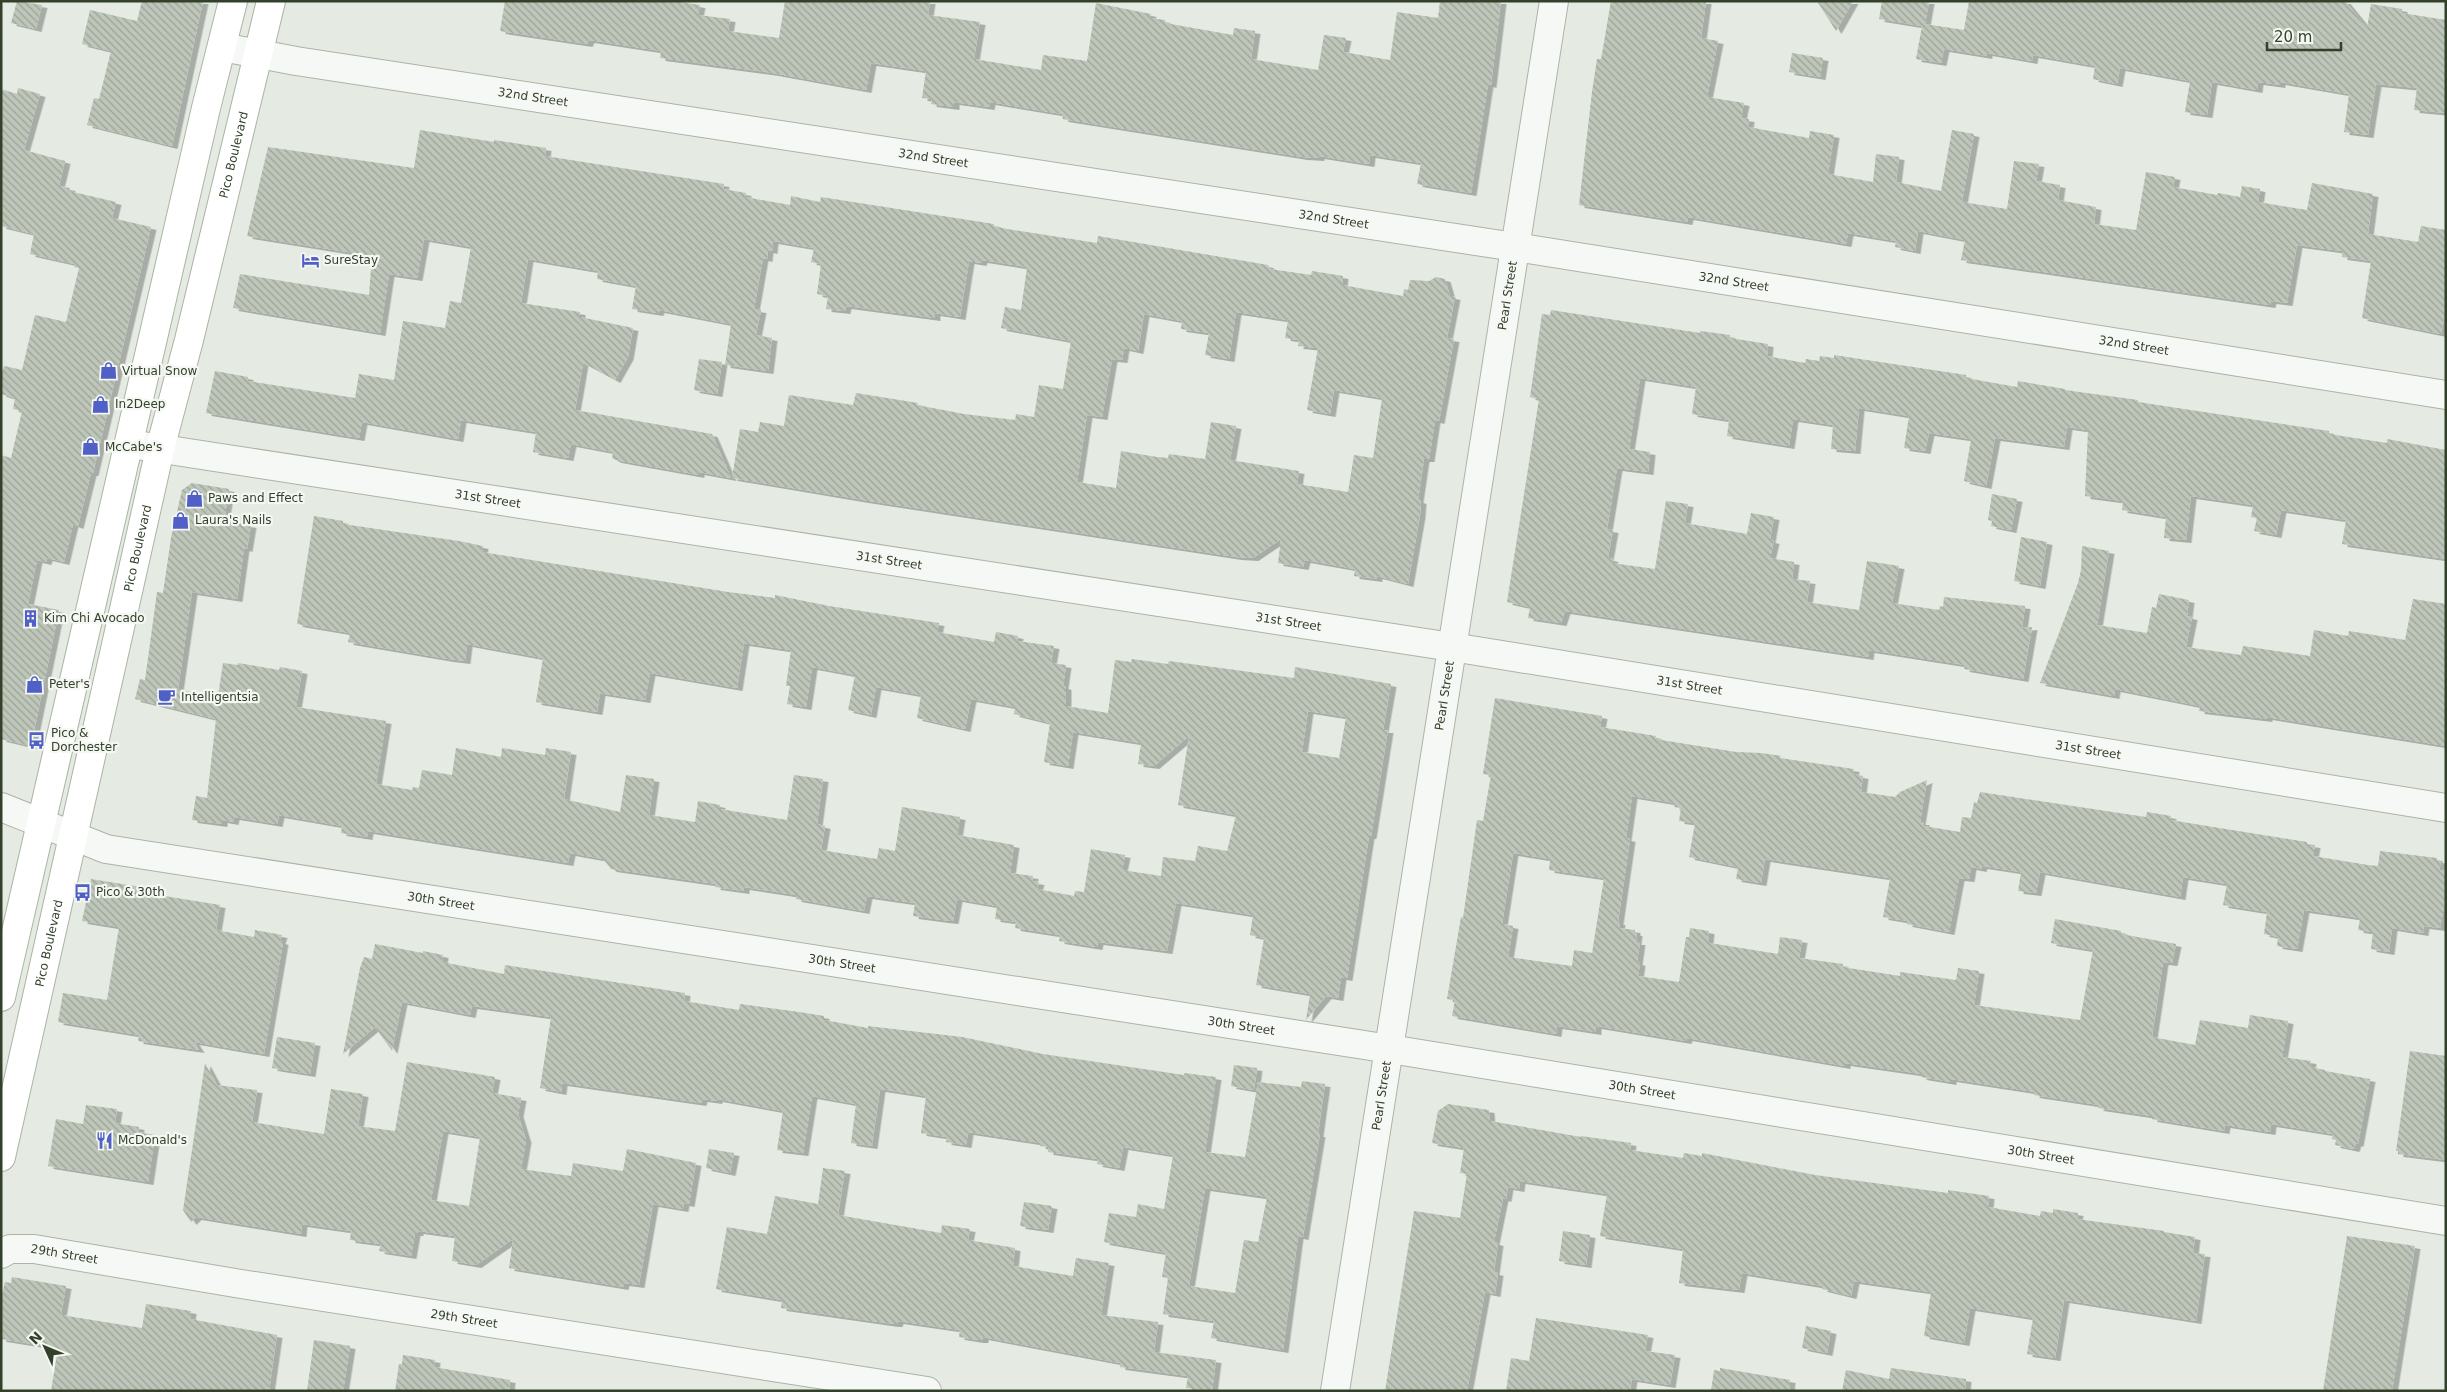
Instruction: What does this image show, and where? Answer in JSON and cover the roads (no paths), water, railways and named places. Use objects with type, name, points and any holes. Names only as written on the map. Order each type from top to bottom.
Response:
[{"type":"main road","points":[[1,997],[232,1]]},
{"type":"main road","name":"Pico Boulevard","points":[[1,1158],[160,448],[189,340],[271,1]]},
{"type":"street","name":"Pearl Street","points":[[1335,1391],[1554,1]]},
{"type":"street","name":"32nd Street","points":[[222,47],[1515,247],[2446,395]]},
{"type":"street","name":"31st Street","points":[[130,444],[1452,647],[2446,808]]},
{"type":"street","name":"30th Street","points":[[1,807],[106,849],[1390,1049],[2446,1221]]},
{"type":"street","name":"29th Street","points":[[1,1254],[10,1249],[34,1249],[241,1284],[927,1391]]},
{"type":"place","name":"SureStay","points":[[310,260]]},
{"type":"place","name":"Virtual Snow","points":[[108,371]]},
{"type":"place","name":"In2Deep","points":[[101,404]]},
{"type":"place","name":"McCabe's","points":[[91,447]]},
{"type":"place","name":"Paws and Effect","points":[[194,498]]},
{"type":"place","name":"Laura's Nails","points":[[181,520]]},
{"type":"place","name":"Kim Chi Avocado","points":[[30,618]]},
{"type":"place","name":"Peter's","points":[[35,684]]},
{"type":"place","name":"Intelligentsia","points":[[167,697]]},
{"type":"place","name":"Pico & Dorchester","points":[[37,740]]},
{"type":"place","name":"Pico & 30th","points":[[82,892]]},
{"type":"place","name":"McDonald's","points":[[104,1140]]}]
